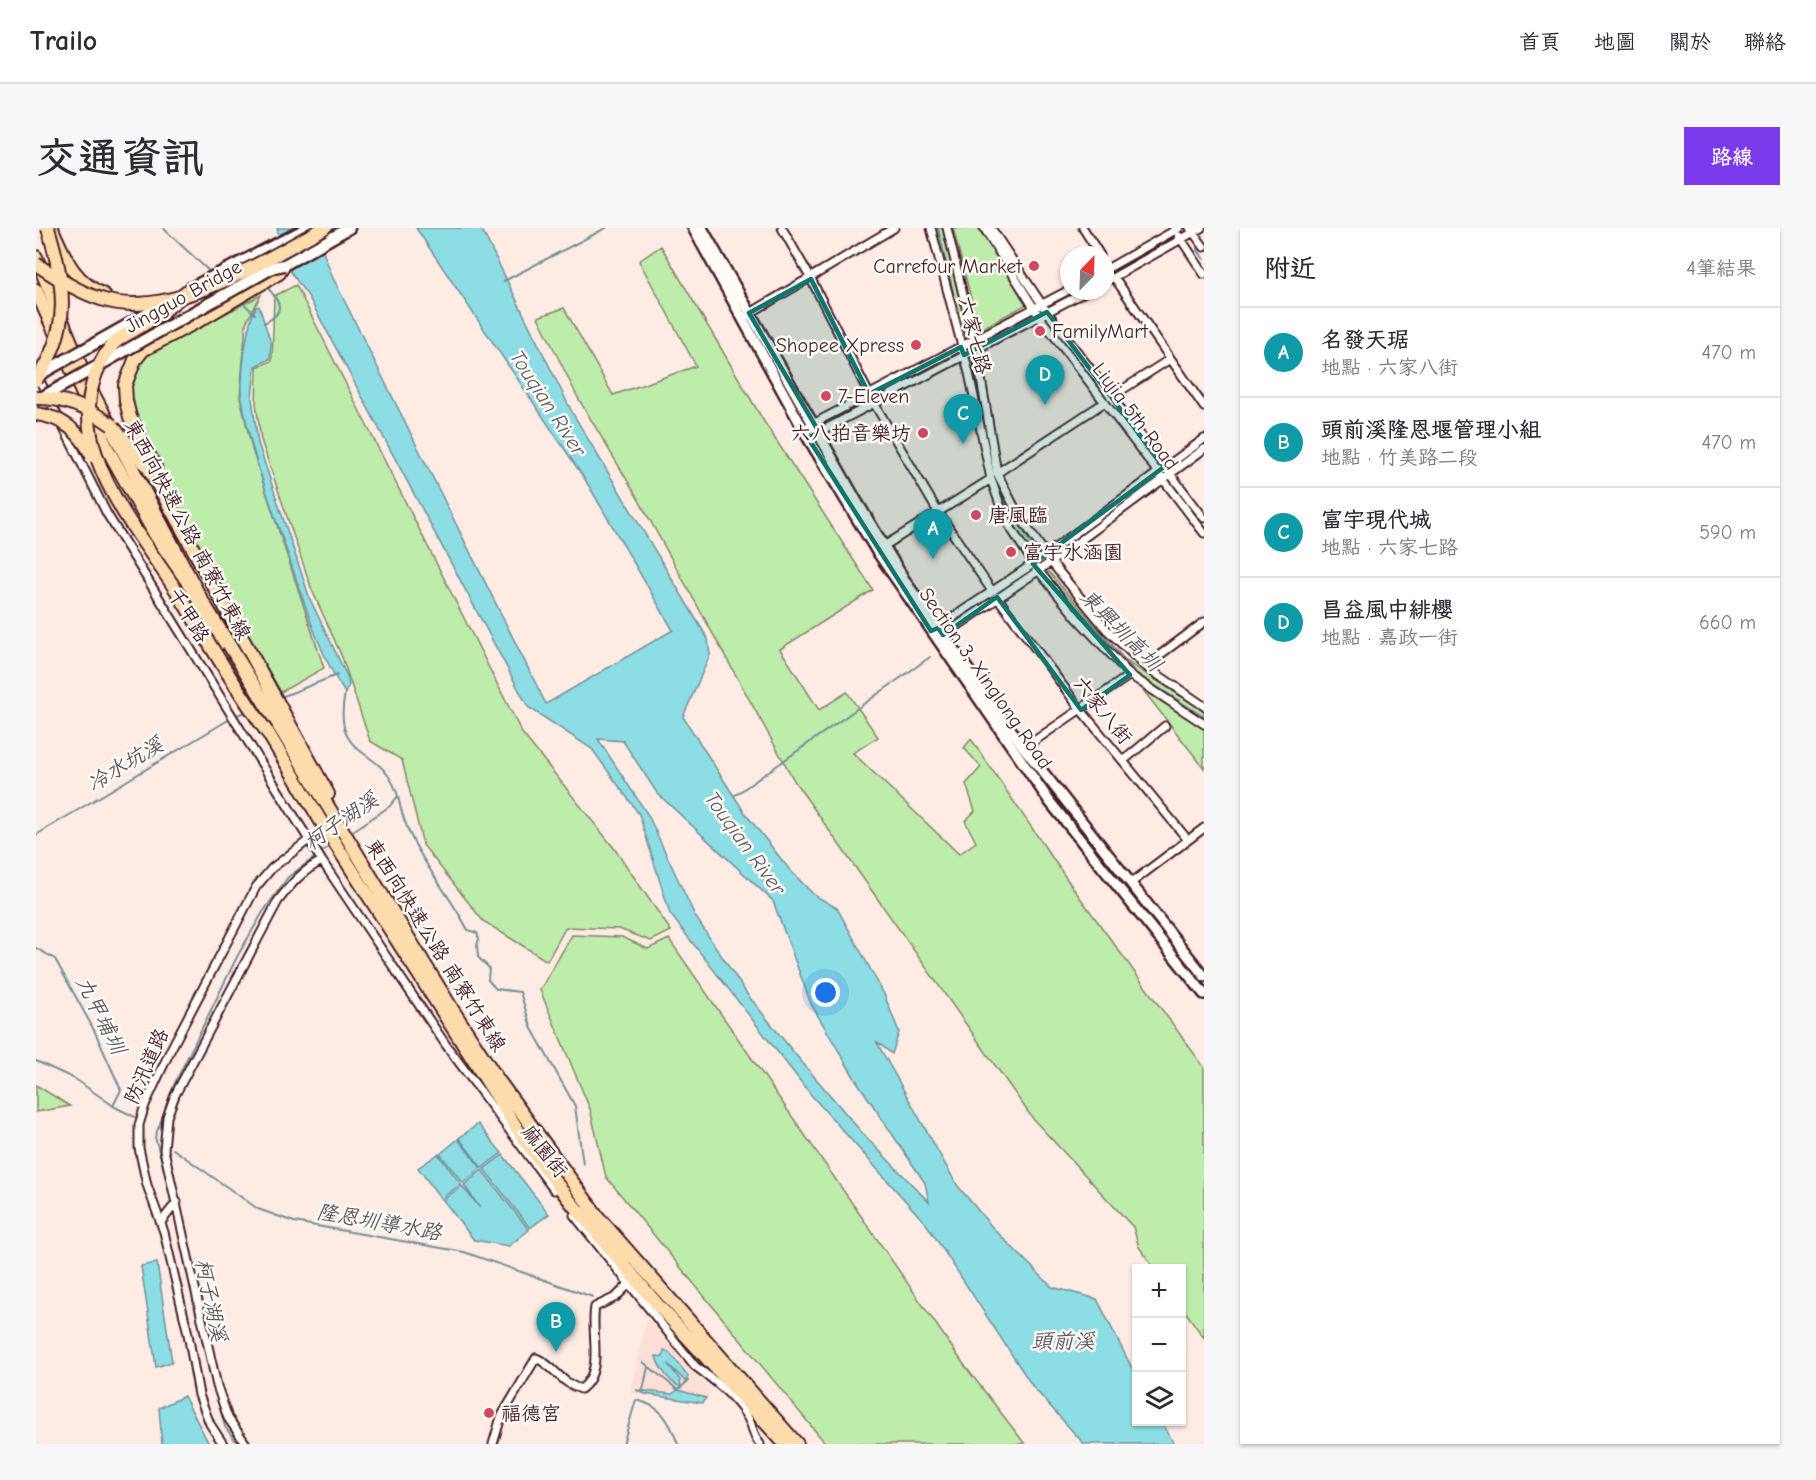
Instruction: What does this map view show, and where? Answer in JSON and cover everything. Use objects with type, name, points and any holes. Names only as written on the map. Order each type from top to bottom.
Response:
[{"type":"highway","points":[[50,228],[71,271],[85,285],[104,296],[122,298],[162,296],[193,287]]},
{"type":"highway","points":[[37,376],[49,362],[63,315],[63,291],[50,228]]},
{"type":"highway","points":[[36,264],[68,284],[102,300],[135,304],[168,301],[201,291],[324,228]]},
{"type":"highway","name":"東西向快速公路 南寮竹東線","points":[[36,257],[89,386],[197,601],[267,732],[322,823],[528,1144],[570,1200],[657,1304],[791,1442]]},
{"type":"highway","points":[[183,529],[130,417],[125,385],[128,372],[143,350],[198,321],[279,273],[284,265]]},
{"type":"highway","points":[[103,477],[89,420],[89,397],[102,361],[116,340],[146,323],[193,287]]},
{"type":"highway","name":"東西向快速公路 南寮竹東線","points":[[36,290],[107,448],[197,601],[498,1080],[598,1217],[791,1442]]},
{"type":"highway","points":[[36,399],[47,398],[84,408],[118,431],[148,467],[375,885]]},
{"type":"highway","points":[[36,414],[51,416],[76,431],[124,515],[176,590],[234,687],[267,732]]},
{"type":"main road","name":"Jingguo Bridge","points":[[37,376],[193,287],[308,228]]},
{"type":"main road","name":"Jingguo Bridge","points":[[36,399],[349,228]]},
{"type":"street","name":"Section 3, Xinglong Road","points":[[693,228],[816,428],[937,633],[1050,802],[1188,974],[1202,980]]},
{"type":"street","name":"Section 3, Xinglong Road","points":[[702,228],[806,434],[876,550],[1024,748],[1131,883],[1200,964],[1202,980]]},
{"type":"street","points":[[782,228],[811,279],[869,394]]},
{"type":"street","points":[[746,315],[811,279],[886,230],[894,228]]},
{"type":"street","name":"六家七路","points":[[931,228],[962,346],[991,479],[1005,519],[1035,567],[1077,618],[1130,675],[1204,724]]},
{"type":"street","name":"六家七路","points":[[947,228],[972,341],[976,349],[998,473],[1027,530],[1107,630],[1145,666],[1204,706]]},
{"type":"street","name":"Liujia 5th Road","points":[[984,228],[1037,313],[1105,402],[1204,518]]},
{"type":"street","name":"Liujia 5th Road","points":[[991,228],[1044,309],[1111,397],[1204,533]]},
{"type":"street","points":[[1083,228],[1094,246]]},
{"type":"street","points":[[1201,228],[1192,230],[1114,277],[1204,407]]},
{"type":"street","points":[[1114,263],[1176,229],[1180,239],[1204,274]]},
{"type":"street","points":[[1192,230],[1204,247]]},
{"type":"street","points":[[1044,309],[1060,297]]},
{"type":"street","points":[[816,428],[874,403],[976,349],[1044,309],[1066,300]]},
{"type":"street","points":[[806,434],[869,394],[972,341],[1037,313]]},
{"type":"street","points":[[1111,397],[1170,359]]},
{"type":"street","name":"千甲路","points":[[37,376],[48,392],[50,403]]},
{"type":"street","name":"千甲路","points":[[36,387],[50,403],[107,514],[322,861]]},
{"type":"street","points":[[998,473],[1105,402]]},
{"type":"street","points":[[36,406],[50,403]]},
{"type":"street","name":"六家八街","points":[[874,403],[938,512],[994,594],[1081,710],[1188,840]]},
{"type":"street","points":[[937,633],[1035,567],[1051,562],[1204,439]]},
{"type":"street","points":[[1035,567],[1046,554],[1163,472],[1204,449]]},
{"type":"street","points":[[884,546],[991,479]]},
{"type":"street","points":[[1145,666],[1204,622]]},
{"type":"street","points":[[1024,748],[1130,675]]},
{"type":"street","points":[[1123,761],[1166,726]]},
{"type":"street","points":[[1131,883],[1204,828]]},
{"type":"street","name":"防汛道路","points":[[223,1444],[201,1406],[188,1334],[161,1222],[147,1185],[139,1148],[139,1125],[145,1105],[171,1049],[256,888],[272,867],[310,839]]},
{"type":"street","points":[[246,1444],[223,1406],[164,1143],[167,1117],[175,1095],[266,922],[293,882],[310,867],[322,861]]},
{"type":"street","name":"麻園街","points":[[322,861],[446,1045],[628,1285],[695,1366],[721,1385],[748,1416],[753,1435],[760,1444]]},
{"type":"street","points":[[1188,974],[1200,964]]},
{"type":"street","points":[[1202,980],[1204,994]]},
{"type":"street","points":[[161,1222],[177,1202]]},
{"type":"street","points":[[493,1444],[501,1417],[536,1358],[546,1362],[563,1381],[573,1387],[581,1389],[588,1383],[595,1361],[592,1332],[596,1308],[616,1297],[628,1285]]},
{"type":"highlighted area","points":[[811,279],[869,394],[961,347],[964,355],[1047,312],[1164,467],[1033,564],[1130,675],[1081,710],[997,597],[943,635],[938,628],[931,631],[808,438],[819,432],[749,313]]},
{"type":"shaded area","points":[[647,1318],[710,1390],[707,1400],[703,1403],[630,1393]]},
{"type":"green space","points":[[935,228],[943,228],[966,325],[959,328]]},
{"type":"green space","points":[[953,228],[980,228],[1027,304],[979,330]]},
{"type":"green space","points":[[661,246],[763,420],[873,590],[780,649],[819,710],[847,692],[878,737],[853,753],[959,854],[976,842],[965,821],[975,811],[966,784],[981,767],[964,748],[971,739],[1073,888],[1204,1067],[1204,1338],[1186,1313],[1186,1264],[1151,1264],[1139,1247],[1133,1227],[1033,1119],[795,782],[636,495],[578,398],[538,317],[564,308],[613,395],[696,366],[639,261]]},
{"type":"green space","points":[[296,285],[522,733],[614,848],[671,931],[651,941],[619,929],[566,927],[547,961],[483,921],[423,845],[402,760],[370,741],[342,657],[312,590],[261,440],[256,403],[257,367],[272,361],[274,296]]},
{"type":"green space","points":[[261,295],[246,323],[240,397],[252,449],[324,668],[281,692],[185,529],[134,420],[130,382],[144,356]]},
{"type":"green space","points":[[973,355],[998,476],[1015,517],[1035,551],[1030,554],[1007,518],[992,479],[967,359]]},
{"type":"green space","points":[[1049,572],[1126,661],[1204,711],[1204,719],[1127,668],[1044,574]]},
{"type":"green space","points":[[1143,690],[1204,728],[1204,768]]},
{"type":"green space","points":[[572,935],[622,937],[648,949],[669,939],[965,1366],[1025,1444],[826,1444],[606,1177],[590,1109],[540,990]]},
{"type":"green space","points":[[36,1085],[70,1106],[36,1112]]},
{"type":"water","name":"頭前溪","points":[[277,228],[314,228],[333,278],[546,704],[673,630],[586,481],[416,228],[481,228],[573,414],[708,639],[710,655],[683,717],[745,813],[789,869],[814,895],[837,908],[884,994],[899,1032],[892,1054],[876,1041],[957,1185],[992,1227],[1052,1287],[1097,1299],[1132,1368],[1132,1426],[1164,1426],[1174,1444],[1084,1444],[1033,1387],[927,1225],[812,1096],[670,914],[639,814],[592,749],[528,707],[308,296],[295,279],[284,257]],"holes":[[[598,739],[623,741],[657,793],[773,901],[811,1004],[854,1077],[925,1183],[929,1202],[864,1135],[747,994],[695,916],[648,815]]]},
{"type":"water","points":[[259,306],[271,343],[270,359],[255,366],[252,398],[258,443],[310,599],[347,676],[349,685],[345,693],[326,660],[311,623],[249,433],[242,396],[243,363],[249,325],[256,307]]},
{"type":"water","points":[[478,1124],[502,1153],[482,1168],[459,1138]]},
{"type":"water","points":[[458,1139],[481,1168],[463,1183],[440,1154]]},
{"type":"water","points":[[438,1154],[461,1184],[441,1199],[418,1168]]},
{"type":"water","points":[[503,1155],[549,1214],[530,1228],[484,1169]]},
{"type":"water","points":[[482,1170],[529,1230],[509,1246],[474,1240],[443,1200],[462,1186],[480,1208],[464,1185]]},
{"type":"water","points":[[157,1263],[172,1362],[156,1367],[141,1266]]},
{"type":"water","points":[[664,1350],[669,1352],[688,1376],[686,1382],[668,1364],[680,1380],[681,1387],[669,1379],[659,1365],[656,1356],[663,1357]]},
{"type":"water","points":[[636,1390],[672,1394],[678,1390],[706,1398],[702,1403],[645,1394]]},
{"type":"water","points":[[184,1396],[209,1444],[162,1444],[159,1408]]},
{"type":"waterway","points":[[163,228],[211,273]]},
{"type":"waterway","points":[[504,281],[606,228]]},
{"type":"waterway","name":"東興圳高圳","points":[[938,228],[958,313]]},
{"type":"waterway","points":[[1197,249],[1204,259]]},
{"type":"waterway","name":"柯子湖溪","points":[[264,323],[276,315],[279,307],[276,298],[267,287],[268,284]]},
{"type":"waterway","points":[[242,302],[255,314]]},
{"type":"waterway","name":"東興圳高圳","points":[[970,363],[972,371]]},
{"type":"waterway","name":"東興圳高圳","points":[[977,394],[994,476],[1019,534]]},
{"type":"waterway","name":"東興圳高圳","points":[[1050,578],[1136,673],[1204,717]]},
{"type":"waterway","name":"Touqian River","points":[[734,796],[930,657]]},
{"type":"waterway","name":"冷水坑溪","points":[[281,697],[337,675]]},
{"type":"waterway","name":"柯子湖溪","points":[[345,692],[343,715],[345,731],[351,742],[381,767],[391,779],[398,796],[390,806],[350,833]]},
{"type":"waterway","name":"冷水坑溪","points":[[237,715],[248,711]]},
{"type":"waterway","name":"冷水坑溪","points":[[36,835],[230,719]]},
{"type":"waterway","points":[[398,796],[409,833],[427,866],[468,930],[477,933],[478,957],[489,968],[488,980],[496,989],[520,992],[531,1027],[575,1106],[583,1164]]},
{"type":"waterway","name":"柯子湖溪","points":[[167,1180],[155,1137],[174,1085],[238,955],[263,912],[288,877],[330,846]]},
{"type":"waterway","name":"九甲埔圳","points":[[36,948],[55,959],[94,1030],[121,1090],[113,1106]]},
{"type":"waterway","name":"隆恩圳導水路","points":[[36,1061],[75,1079],[115,1107],[135,1117]]},
{"type":"waterway","name":"隆恩圳導水路","points":[[173,1149],[258,1209],[294,1222],[464,1252],[593,1297]]},
{"type":"waterway","name":"柯子湖溪","points":[[195,1305],[205,1349]]},
{"type":"waterway","points":[[643,1362],[678,1390],[688,1381]]},
{"type":"waterway","points":[[643,1390],[648,1367]]},
{"type":"waterway","name":"柯子湖溪","points":[[217,1396],[225,1427],[238,1444]]},
{"type":"waterway","points":[[623,1444],[636,1400],[652,1406],[663,1415],[678,1444]]},
{"type":"place","name":"Carrefour Market","points":[[1034,266]]},
{"type":"place","name":"FamilyMart","points":[[1040,331]]},
{"type":"place","name":"Shopee Xpress","points":[[916,345]]},
{"type":"place","name":"7-Eleven","points":[[826,396]]},
{"type":"place","name":"昌益風中緋櫻","points":[[1045,405]]},
{"type":"place","name":"六八拍音樂坊","points":[[923,433]]},
{"type":"place","name":"富宇現代城","points":[[963,444]]},
{"type":"place","name":"唐風臨","points":[[976,515]]},
{"type":"place","name":"富宇水涵園","points":[[1011,552]]},
{"type":"place","name":"名發天琚","points":[[933,559]]},
{"type":"place","name":"頭前溪隆恩堰管理小組","points":[[556,1352]]},
{"type":"place","name":"福德宮","points":[[489,1413]]}]
